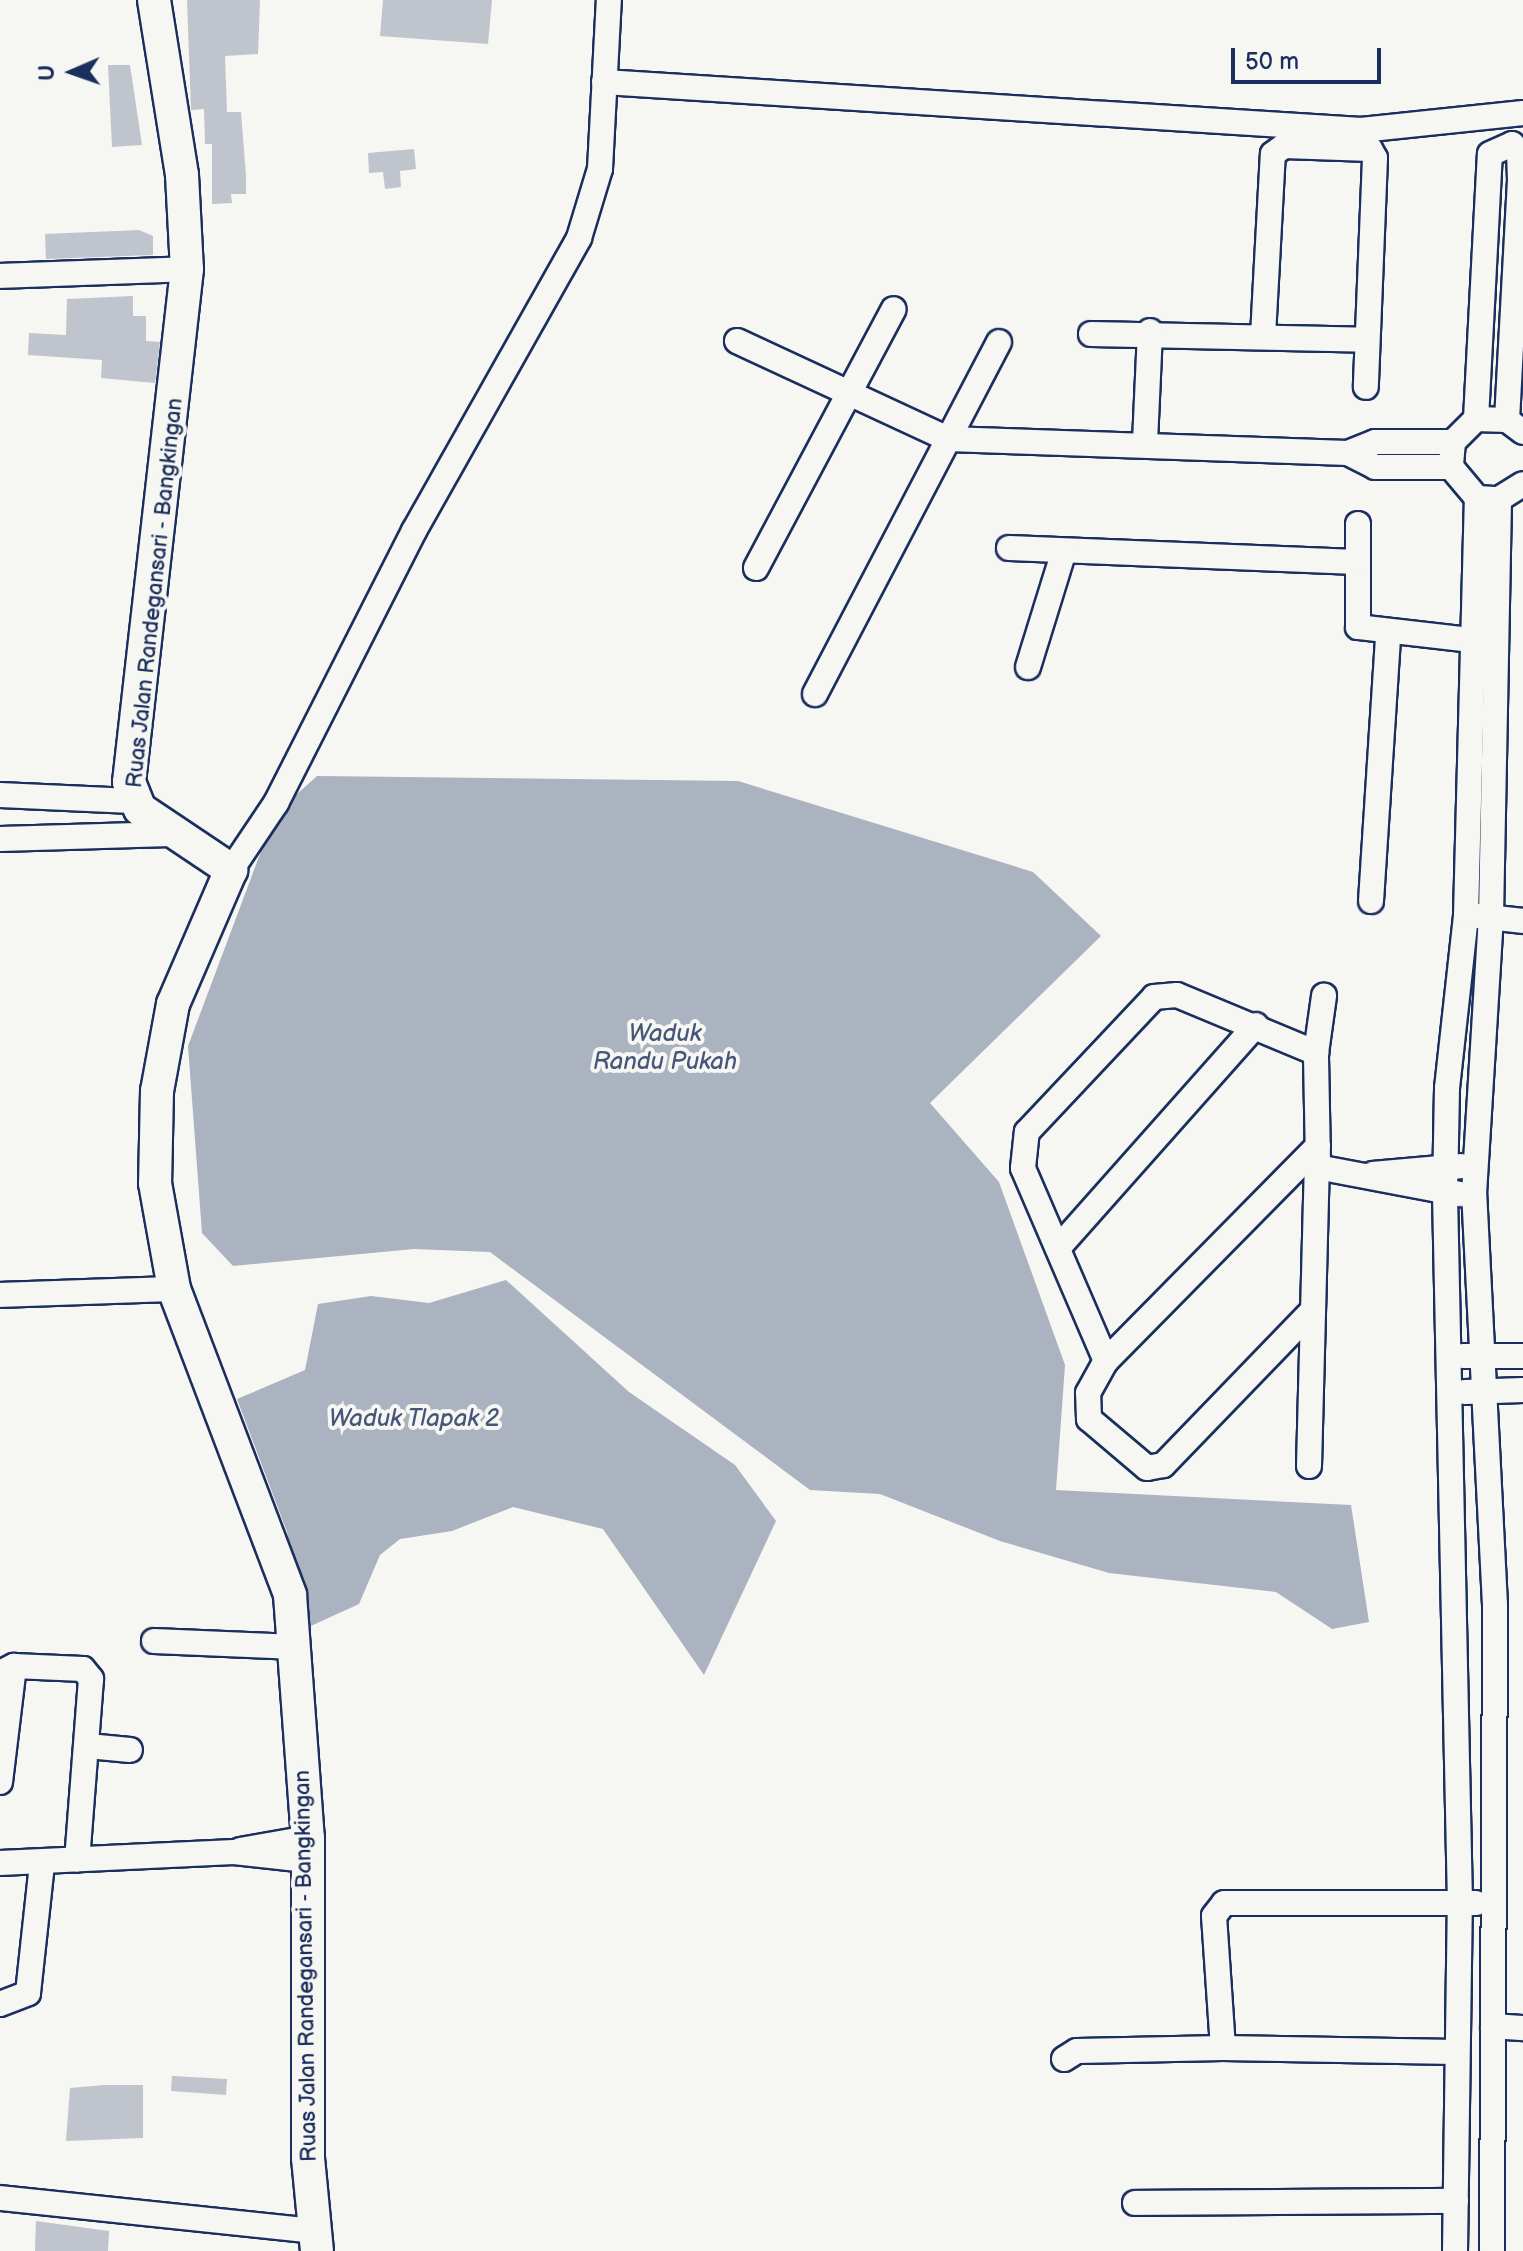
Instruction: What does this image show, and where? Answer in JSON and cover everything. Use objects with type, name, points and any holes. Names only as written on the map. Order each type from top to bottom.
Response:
[{"type":"main road","name":"Ruas Jalan Randegansari - Bangkingan","points":[[154,0],[182,175],[187,269],[132,801],[171,834],[231,870],[173,1004],[157,1091],[155,1183],[174,1289],[234,1460],[280,1560],[296,1647],[308,1849],[315,2241]]},
{"type":"street","points":[[231,870],[276,803],[414,531],[579,238],[600,169],[609,0]]},
{"type":"street","points":[[604,82],[1361,130],[1523,113]]},
{"type":"street","points":[[1451,467],[1453,442],[1476,419],[1490,154],[1512,144],[1519,151],[1520,180],[1515,426],[1476,419]]},
{"type":"street","points":[[1263,336],[1273,154],[1284,146],[1370,149],[1375,158],[1366,387]]},
{"type":"street","points":[[0,276],[187,269]]},
{"type":"street","points":[[756,568],[851,397],[894,309]]},
{"type":"street","points":[[1091,334],[1150,331],[1367,340]]},
{"type":"street","points":[[1145,442],[1150,331]]},
{"type":"street","points":[[737,341],[851,397],[948,439],[1145,442],[1348,453],[1375,467],[1451,467],[1488,498],[1499,643],[1491,917],[1474,1194],[1478,1355],[1495,1605],[1492,2251]]},
{"type":"street","points":[[815,694],[999,342]]},
{"type":"street","points":[[1348,453],[1375,442],[1453,442]]},
{"type":"street","points":[[1488,498],[1523,484]]},
{"type":"street","points":[[1455,2251],[1460,1904],[1450,1391],[1445,1357],[1445,1193],[1466,915],[1472,641],[1488,498]]},
{"type":"street","points":[[1358,524],[1358,627],[1388,635],[1499,643]]},
{"type":"street","points":[[1009,548],[1357,562]]},
{"type":"street","points":[[1028,667],[1064,551]]},
{"type":"street","points":[[1371,901],[1388,635]]},
{"type":"street","points":[[0,795],[132,801]]},
{"type":"street","points":[[0,839],[171,834]]},
{"type":"street","points":[[1466,915],[1523,921]]},
{"type":"street","points":[[1106,1361],[1023,1168],[1027,1132],[1154,997],[1177,995],[1256,1025],[1316,1053]]},
{"type":"street","points":[[1309,1466],[1311,1312],[1318,1156],[1316,1053],[1324,996]]},
{"type":"street","points":[[1058,1248],[1256,1025]]},
{"type":"street","points":[[1318,1156],[1373,1174],[1393,1185],[1474,1194]]},
{"type":"street","points":[[1311,1312],[1155,1467],[1089,1419],[1088,1393],[1106,1361],[1318,1156]]},
{"type":"street","points":[[1373,1174],[1446,1166],[1475,1167]]},
{"type":"street","points":[[0,1295],[174,1289]]},
{"type":"street","points":[[1445,1357],[1523,1356]]},
{"type":"street","points":[[1450,1391],[1523,1390]]},
{"type":"street","points":[[154,1641],[296,1647]]},
{"type":"street","points":[[0,1782],[7,1670],[88,1672],[88,1746],[77,1859]]},
{"type":"street","points":[[88,1746],[130,1750]]},
{"type":"street","points":[[0,1863],[42,1865],[77,1859],[308,1849]]},
{"type":"street","points":[[0,2004],[28,1993],[42,1865]]},
{"type":"street","points":[[1223,2048],[1214,1916],[1224,1903],[1494,1903]]},
{"type":"street","points":[[1493,2026],[1523,2028]]},
{"type":"street","points":[[1064,2059],[1077,2051],[1223,2048],[1456,2052]]},
{"type":"street","points":[[0,2198],[315,2241]]},
{"type":"street","points":[[1135,2203],[1456,2201]]},
{"type":"water","name":"Waduk Randu Pukah","points":[[317,776],[738,781],[1033,872],[1101,936],[930,1103],[999,1182],[1065,1365],[1056,1490],[1351,1505],[1369,1622],[1332,1629],[1276,1592],[1109,1573],[1000,1541],[880,1494],[810,1490],[490,1252],[414,1249],[233,1266],[202,1233],[188,1046],[275,814]]},
{"type":"water","name":"Waduk Tlapak 2","points":[[506,1280],[629,1392],[735,1465],[776,1521],[704,1675],[603,1529],[513,1507],[452,1531],[400,1539],[380,1555],[359,1604],[302,1630],[287,1532],[237,1399],[305,1370],[318,1304],[371,1296],[429,1303]]},
{"type":"building","points":[[187,0],[260,0],[258,54],[225,56],[227,112],[241,112],[246,176],[246,194],[231,194],[232,203],[212,204],[212,144],[205,144],[204,109],[191,110]]},
{"type":"building","points":[[383,0],[492,0],[488,44],[380,36]]},
{"type":"building","points":[[108,65],[130,65],[142,145],[112,147]]},
{"type":"building","points":[[414,149],[416,169],[400,171],[401,187],[385,189],[383,172],[369,173],[368,153]]},
{"type":"building","points":[[139,230],[153,236],[153,255],[46,259],[45,234]]},
{"type":"building","points":[[133,296],[133,316],[146,316],[146,341],[160,342],[155,383],[101,378],[102,360],[28,355],[29,333],[66,335],[67,299]]},
{"type":"building","points":[[172,2076],[227,2079],[226,2095],[171,2091]]},
{"type":"building","points":[[143,2085],[143,2138],[66,2141],[70,2088]]},
{"type":"building","points":[[36,2221],[109,2231],[108,2251],[35,2251]]}]
